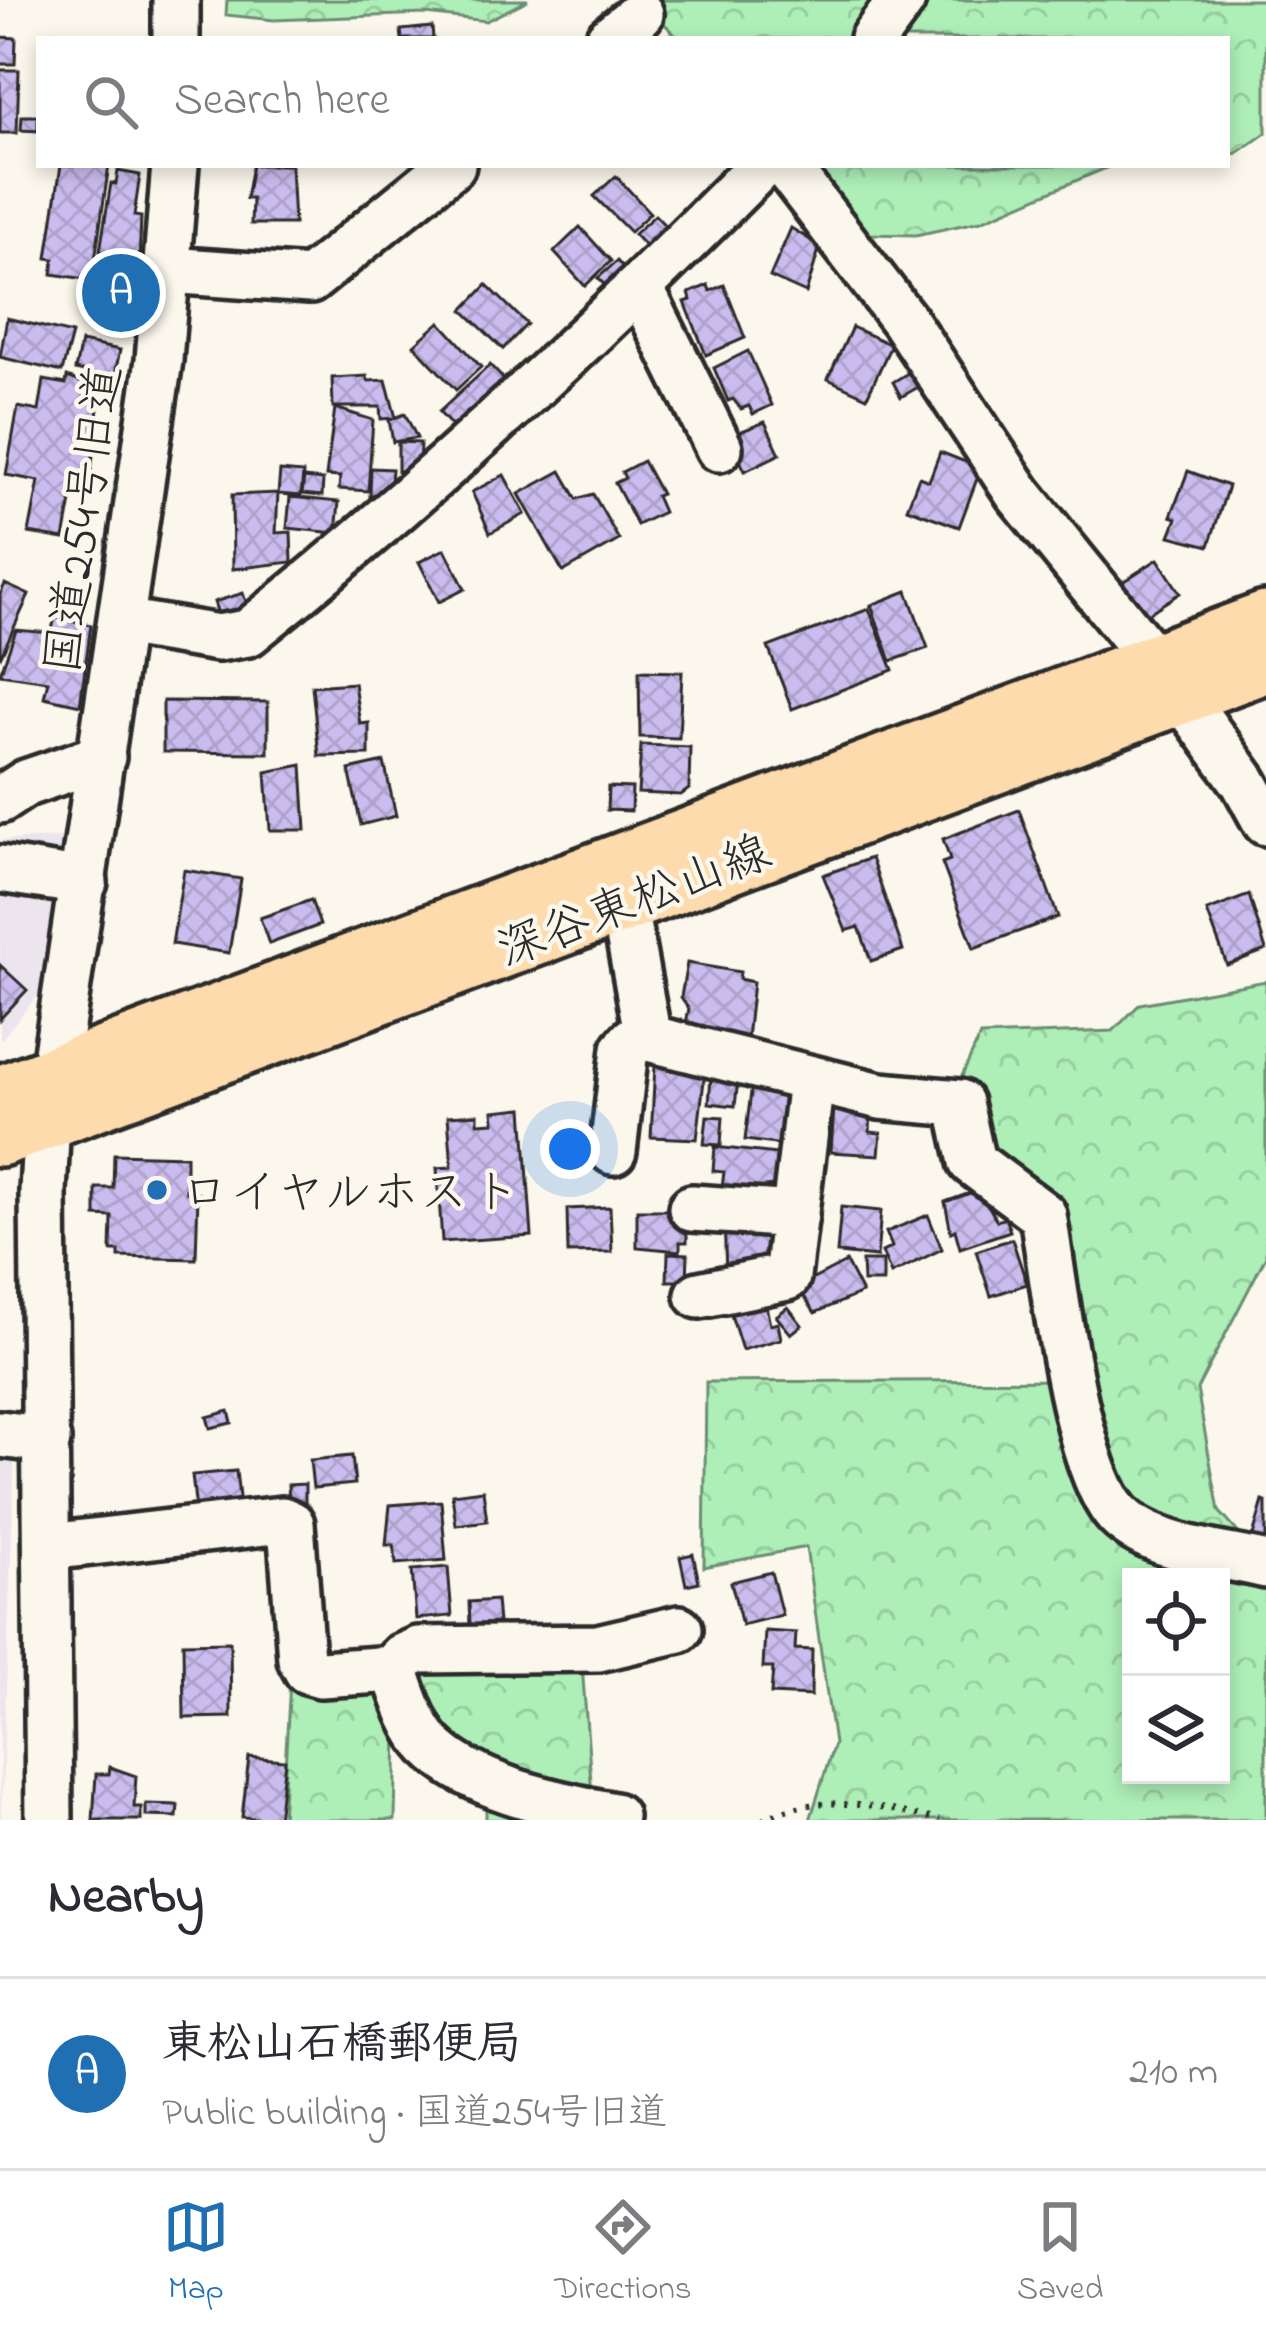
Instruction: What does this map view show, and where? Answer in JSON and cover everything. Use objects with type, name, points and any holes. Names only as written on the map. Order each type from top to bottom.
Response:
[{"type":"main road","name":"深谷東松山線","points":[[25,1107],[622,902],[1167,678],[1266,621]]},
{"type":"main road","name":"深谷東松山線","points":[[25,1107],[1167,678],[1266,662]]},
{"type":"street","points":[[176,0],[176,36]]},
{"type":"street","points":[[875,36],[902,0]]},
{"type":"street","name":"国道254号旧道","points":[[49,1820],[43,1191],[25,1107],[84,882],[168,270],[175,168]]},
{"type":"street","points":[[168,270],[310,280],[448,168]]},
{"type":"street","points":[[122,622],[218,638],[248,633],[432,479],[640,288],[759,168]]},
{"type":"street","points":[[787,168],[903,320],[1018,493],[1167,678],[1255,778],[1266,822]]},
{"type":"street","points":[[640,288],[719,448]]},
{"type":"street","points":[[0,800],[26,783],[102,758]]},
{"type":"street","points":[[0,869],[84,882]]},
{"type":"street","points":[[622,902],[648,1038]]},
{"type":"street","points":[[613,1151],[626,1049],[633,1040],[648,1038],[880,1096],[959,1102],[972,1162],[1043,1215],[1063,1338],[1098,1488],[1120,1517],[1139,1529],[1266,1564]]},
{"type":"street","points":[[698,1295],[787,1277],[811,1081]]},
{"type":"street","points":[[692,1208],[795,1215]]},
{"type":"street","points":[[0,1434],[47,1440]]},
{"type":"street","points":[[49,1547],[282,1520],[291,1524],[299,1638],[308,1670],[321,1675],[394,1669]]},
{"type":"street","points":[[394,1669],[401,1657],[418,1650],[577,1649],[679,1629]]},
{"type":"street","points":[[394,1669],[429,1744],[465,1770],[557,1804],[614,1816]]},
{"type":"path","points":[[763,1820],[792,1803],[880,1808],[940,1820]]},
{"type":"shaded area","points":[[62,838],[41,991],[0,1041],[0,840]]},
{"type":"shaded area","points":[[0,1450],[15,1451],[1,1820],[0,1820]]},
{"type":"green space","points":[[227,0],[528,0],[486,21],[425,14],[274,20],[226,15]]},
{"type":"green space","points":[[642,0],[1266,0],[1266,133],[1236,154],[1230,153],[1230,36],[676,36]]},
{"type":"green space","points":[[807,168],[1106,168],[981,221],[916,235],[867,234]]},
{"type":"green space","points":[[1266,981],[1266,1256],[1197,1389],[1219,1511],[1266,1564],[1266,1820],[810,1820],[834,1744],[806,1547],[704,1567],[706,1382],[1075,1380],[1048,1230],[991,1147],[944,1116],[980,1036],[1113,1031],[1140,1004]]},
{"type":"green space","points":[[292,1646],[582,1666],[594,1820],[486,1820],[486,1769],[397,1729],[395,1820],[282,1820]]},
{"type":"building","points":[[432,27],[433,36],[402,36],[401,30]]},
{"type":"building","points":[[0,37],[16,38],[15,64],[0,64]]},
{"type":"building","points":[[0,70],[19,70],[17,133],[0,133]]},
{"type":"building","points":[[22,116],[36,116],[36,131],[21,130]]},
{"type":"building","points":[[61,168],[109,168],[92,280],[52,274],[54,259],[47,258]]},
{"type":"building","points":[[251,168],[291,168],[294,224],[251,224],[252,199],[246,199]]},
{"type":"building","points":[[118,171],[140,175],[134,216],[141,217],[139,262],[100,251],[111,183],[116,184]]},
{"type":"building","points":[[616,176],[650,213],[630,232],[594,196]]},
{"type":"building","points":[[655,215],[677,238],[656,258],[634,234]]},
{"type":"building","points":[[580,227],[611,261],[585,286],[554,252]]},
{"type":"building","points":[[791,228],[820,246],[806,293],[770,277]]},
{"type":"building","points":[[617,261],[632,278],[614,295],[598,278]]},
{"type":"building","points":[[487,285],[527,324],[503,349],[463,310]]},
{"type":"building","points":[[708,285],[710,291],[724,285],[745,338],[706,355],[685,302],[691,300],[689,293]]},
{"type":"building","points":[[7,318],[72,334],[62,372],[0,357]]},
{"type":"building","points":[[440,322],[481,367],[456,390],[414,345]]},
{"type":"building","points":[[852,327],[891,345],[867,397],[828,379]]},
{"type":"building","points":[[81,342],[120,350],[114,378],[75,370]]},
{"type":"building","points":[[748,351],[772,405],[753,414],[749,406],[741,409],[733,399],[728,401],[714,368]]},
{"type":"building","points":[[490,365],[509,385],[459,434],[439,412]]},
{"type":"building","points":[[916,368],[925,383],[901,397],[893,382]]},
{"type":"building","points":[[367,376],[368,381],[386,380],[396,418],[381,419],[380,407],[333,407],[332,378]]},
{"type":"building","points":[[67,377],[100,389],[89,493],[73,490],[64,539],[29,533],[39,481],[6,475],[18,407],[39,411],[44,380],[66,384]]},
{"type":"building","points":[[335,408],[373,420],[368,491],[339,489],[340,477],[326,476]]},
{"type":"building","points":[[405,414],[417,438],[393,442],[389,420]]},
{"type":"building","points":[[765,422],[780,454],[745,471],[729,436]]},
{"type":"building","points":[[398,442],[420,443],[419,471],[398,471]]},
{"type":"building","points":[[940,452],[981,468],[959,527],[907,508],[919,477],[929,481]]},
{"type":"building","points":[[643,461],[661,494],[656,496],[663,512],[637,525],[615,483],[625,478],[622,472]]},
{"type":"building","points":[[371,468],[392,469],[390,497],[370,496]]},
{"type":"building","points":[[280,471],[303,473],[301,496],[278,494]]},
{"type":"building","points":[[561,471],[577,499],[593,494],[619,540],[563,572],[519,494]]},
{"type":"building","points":[[1188,471],[1228,486],[1209,546],[1170,536],[1177,518],[1171,516]]},
{"type":"building","points":[[504,475],[525,514],[490,533],[472,492]]},
{"type":"building","points":[[304,478],[323,480],[322,496],[302,494]]},
{"type":"building","points":[[278,493],[276,533],[291,532],[292,562],[233,569],[232,495]]},
{"type":"building","points":[[290,497],[339,502],[336,533],[287,528]]},
{"type":"building","points":[[445,549],[465,589],[439,602],[419,562]]},
{"type":"building","points":[[1158,559],[1180,593],[1135,622],[1113,588]]},
{"type":"building","points":[[5,584],[29,595],[0,658],[0,595]]},
{"type":"building","points":[[907,591],[928,648],[891,661],[871,605]]},
{"type":"building","points":[[243,593],[251,617],[222,626],[214,602]]},
{"type":"building","points":[[869,609],[893,670],[792,709],[768,647]]},
{"type":"building","points":[[55,618],[91,625],[80,705],[44,697],[48,681],[0,674],[16,630],[51,633]]},
{"type":"building","points":[[639,671],[682,672],[679,738],[640,737]]},
{"type":"building","points":[[354,683],[360,724],[369,723],[369,755],[319,756],[312,686]]},
{"type":"building","points":[[163,701],[268,702],[268,753],[163,752]]},
{"type":"building","points":[[641,745],[690,747],[689,789],[681,795],[638,793]]},
{"type":"building","points":[[384,762],[396,816],[361,825],[349,770]]},
{"type":"building","points":[[302,765],[306,830],[270,830],[266,772]]},
{"type":"building","points":[[608,787],[632,788],[631,811],[607,810]]},
{"type":"building","points":[[1019,810],[1058,917],[974,948],[942,863],[950,860],[943,839]]},
{"type":"building","points":[[871,858],[903,950],[871,961],[859,927],[846,931],[823,875]]},
{"type":"building","points":[[184,870],[241,879],[229,953],[172,944]]},
{"type":"building","points":[[1249,895],[1266,950],[1227,965],[1207,911]]},
{"type":"building","points":[[311,900],[320,925],[269,944],[260,918]]},
{"type":"building","points":[[687,963],[740,972],[739,979],[753,982],[746,1049],[683,1038],[689,1009],[681,997]]},
{"type":"building","points":[[0,965],[27,990],[0,1019]]},
{"type":"building","points":[[655,1066],[705,1072],[697,1139],[651,1137]]},
{"type":"building","points":[[711,1077],[738,1080],[735,1106],[709,1103]]},
{"type":"building","points":[[752,1084],[791,1089],[783,1145],[745,1140]]},
{"type":"building","points":[[523,1108],[532,1236],[442,1242],[437,1168],[452,1167],[448,1116],[478,1114],[478,1123],[494,1122],[493,1111]]},
{"type":"building","points":[[834,1108],[871,1111],[870,1132],[881,1133],[879,1155],[831,1152]]},
{"type":"building","points":[[707,1116],[723,1117],[721,1145],[704,1144]]},
{"type":"building","points":[[715,1147],[777,1154],[773,1186],[756,1188],[753,1205],[720,1201],[724,1172],[713,1171]]},
{"type":"building","points":[[114,1154],[186,1156],[186,1192],[198,1193],[196,1259],[119,1257],[119,1251],[111,1251],[112,1217],[96,1216],[96,1188],[113,1188]]},
{"type":"building","points":[[981,1193],[997,1221],[1005,1218],[1010,1231],[960,1248],[945,1202]]},
{"type":"building","points":[[610,1207],[612,1252],[568,1253],[567,1209]]},
{"type":"building","points":[[841,1207],[881,1211],[877,1257],[837,1253]]},
{"type":"building","points":[[637,1210],[675,1210],[687,1225],[687,1242],[680,1242],[680,1251],[637,1247]]},
{"type":"building","points":[[928,1215],[942,1249],[891,1274],[882,1252],[892,1247],[886,1232]]},
{"type":"building","points":[[724,1217],[767,1234],[765,1264],[726,1274]]},
{"type":"building","points":[[1012,1239],[1027,1284],[991,1296],[976,1251]]},
{"type":"building","points":[[668,1253],[688,1254],[687,1281],[667,1281]]},
{"type":"building","points":[[862,1261],[883,1261],[883,1282],[863,1282]]},
{"type":"building","points":[[846,1262],[862,1293],[815,1313],[798,1287]]},
{"type":"building","points":[[764,1296],[770,1325],[778,1323],[781,1339],[742,1350],[726,1299]]},
{"type":"building","points":[[788,1307],[802,1325],[791,1334],[776,1316]]},
{"type":"building","points":[[229,1411],[232,1423],[210,1428],[207,1417]]},
{"type":"building","points":[[352,1456],[355,1484],[313,1488],[310,1460]]},
{"type":"building","points":[[236,1471],[240,1506],[196,1511],[192,1475]]},
{"type":"building","points":[[305,1484],[305,1504],[289,1505],[288,1485]]},
{"type":"building","points":[[483,1490],[487,1521],[456,1525],[452,1494]]},
{"type":"building","points":[[441,1501],[446,1560],[396,1564],[394,1545],[386,1545],[390,1505]]},
{"type":"building","points":[[1266,1502],[1266,1555],[1249,1550]]},
{"type":"building","points":[[693,1554],[699,1582],[686,1585],[680,1557]]},
{"type":"building","points":[[448,1567],[452,1616],[416,1619],[412,1570]]},
{"type":"building","points":[[771,1572],[782,1615],[742,1625],[731,1582]]},
{"type":"building","points":[[496,1600],[498,1623],[470,1625],[469,1602]]},
{"type":"building","points":[[765,1631],[796,1633],[795,1649],[812,1650],[811,1696],[771,1694],[773,1668],[763,1668]]},
{"type":"building","points":[[230,1642],[231,1717],[184,1718],[183,1643]]},
{"type":"building","points":[[249,1757],[285,1760],[278,1820],[242,1817]]},
{"type":"building","points":[[110,1767],[136,1776],[134,1807],[141,1807],[141,1820],[93,1820],[96,1774],[109,1774]]},
{"type":"building","points":[[146,1804],[178,1805],[177,1817],[146,1816]]},
{"type":"place","name":"東松山石橋郵便局","points":[[121,293]]},
{"type":"place","name":"ロイヤルホスト","points":[[157,1190]]}]
